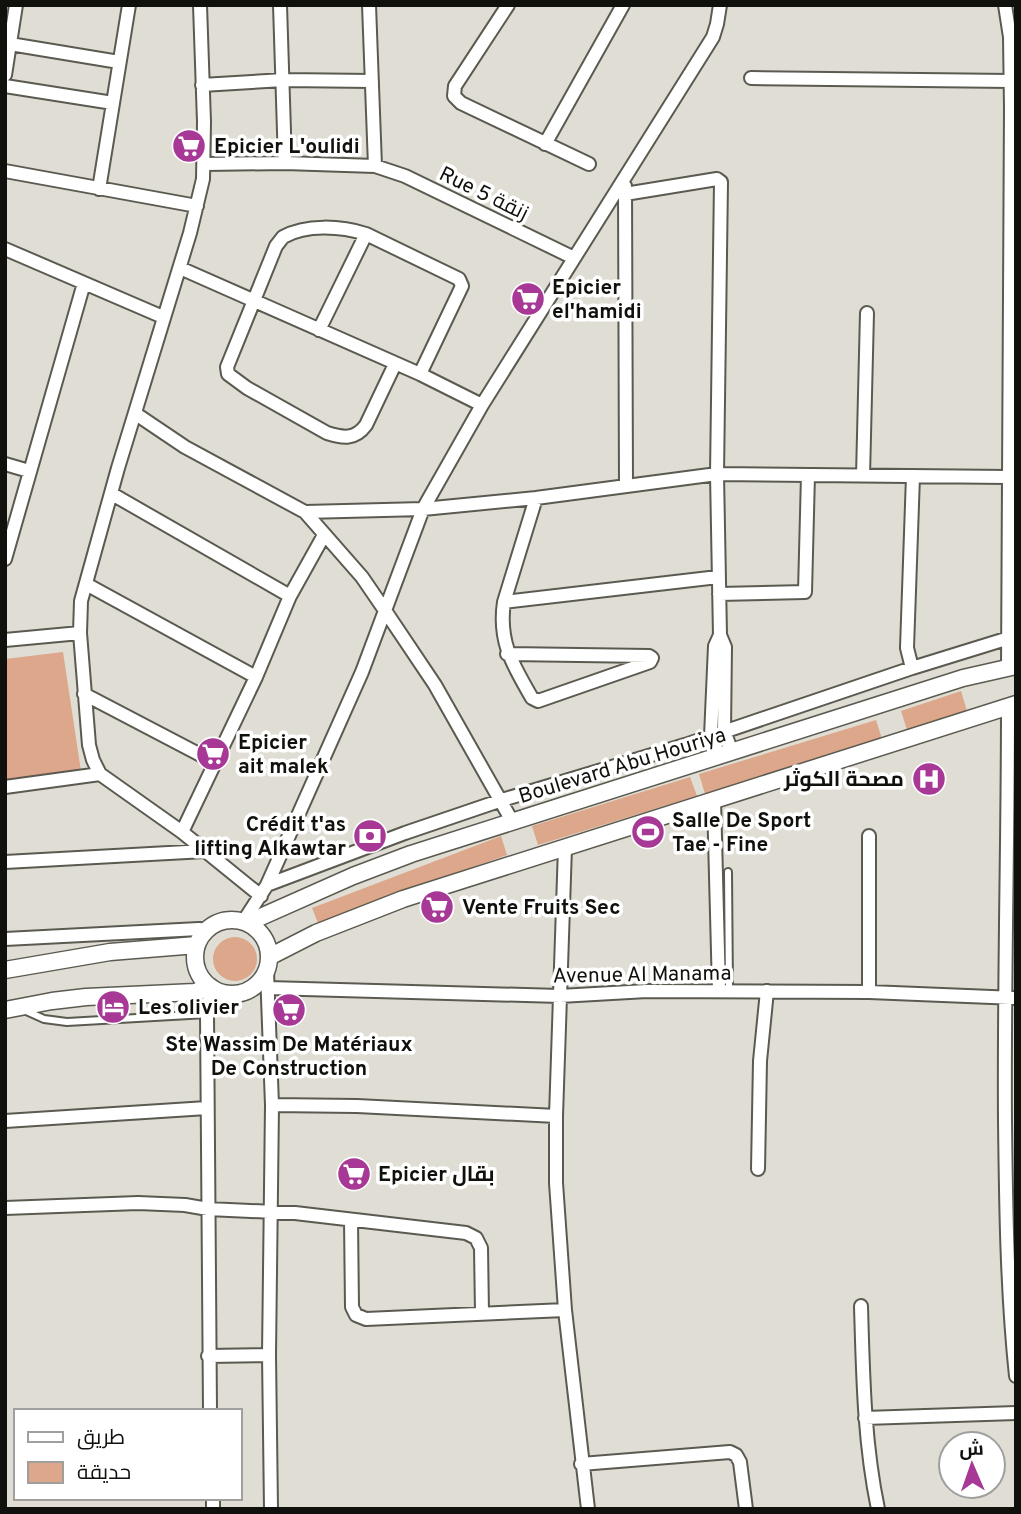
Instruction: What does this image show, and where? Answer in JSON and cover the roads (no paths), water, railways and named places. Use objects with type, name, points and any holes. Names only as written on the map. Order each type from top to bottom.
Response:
[{"type":"main road","name":"Boulevard Abu Houriya","points":[[245,923],[411,854],[963,678],[1012,667]]},
{"type":"main road","points":[[11,1008],[86,997],[213,989],[232,994],[245,992],[257,985],[268,964],[316,933],[403,899],[1012,705]]},
{"type":"main road","points":[[213,989],[202,978],[196,966],[197,944],[207,930],[226,921],[245,923],[264,937],[268,964]]},
{"type":"main road","points":[[5,970],[110,952],[197,944]]},
{"type":"street","points":[[5,75],[16,5]]},
{"type":"street","points":[[99,189],[128,5]]},
{"type":"street","points":[[200,5],[205,164],[197,206],[81,601],[79,633],[89,745],[100,774],[205,851],[264,890]]},
{"type":"street","points":[[280,5],[285,163]]},
{"type":"street","points":[[369,5],[375,166]]},
{"type":"street","points":[[508,5],[455,86],[454,96],[461,103],[589,164]]},
{"type":"street","points":[[545,144],[623,5]]},
{"type":"street","points":[[245,923],[264,890],[362,672],[423,509],[482,405],[713,37],[718,24],[720,5]]},
{"type":"street","points":[[1004,5],[1010,37],[1011,81],[1013,386],[1008,477],[1009,638],[1012,667]]},
{"type":"street","points":[[10,44],[119,62]]},
{"type":"street","points":[[751,79],[1011,81]]},
{"type":"street","points":[[202,85],[284,80],[372,81]]},
{"type":"street","points":[[5,86],[113,103]]},
{"type":"street","name":"Rue 5 زنقة","points":[[205,164],[375,166],[405,176],[574,258]]},
{"type":"street","points":[[5,171],[197,206]]},
{"type":"street","points":[[624,175],[626,485]]},
{"type":"street","points":[[625,194],[717,179],[721,182],[717,474],[720,635],[725,647],[718,733],[725,754]]},
{"type":"street","points":[[395,364],[360,433],[340,437],[327,433],[247,388],[228,374],[227,367],[256,301],[276,246],[286,234],[337,228],[366,234],[462,282],[420,374]]},
{"type":"street","points":[[319,330],[366,234]]},
{"type":"street","points":[[5,249],[163,317]]},
{"type":"street","points":[[180,268],[420,374],[482,405]]},
{"type":"street","points":[[5,559],[84,283]]},
{"type":"street","points":[[863,476],[867,313]]},
{"type":"street","points":[[136,414],[185,447],[305,512],[362,578],[435,685],[512,821]]},
{"type":"street","points":[[5,464],[29,471]]},
{"type":"street","points":[[305,512],[423,509],[536,498],[717,474],[1008,477]]},
{"type":"street","points":[[719,594],[805,592],[808,475]]},
{"type":"street","points":[[912,668],[907,648],[913,476]]},
{"type":"street","points":[[112,494],[290,596]]},
{"type":"street","points":[[508,653],[652,658],[650,662],[538,701],[532,698],[508,653],[501,619],[536,498]]},
{"type":"street","points":[[182,832],[256,677],[290,596],[324,535]]},
{"type":"street","points":[[504,602],[718,577]]},
{"type":"street","points":[[86,584],[256,677]]},
{"type":"street","points":[[5,640],[79,633]]},
{"type":"street","points":[[264,890],[405,833],[502,800],[1009,638]]},
{"type":"street","points":[[84,694],[216,762]]},
{"type":"street","points":[[1012,705],[1008,881],[1011,1263],[1016,1376]]},
{"type":"street","points":[[5,787],[100,774]]},
{"type":"street","points":[[714,800],[724,990]]},
{"type":"street","points":[[869,836],[869,992]]},
{"type":"street","points":[[565,846],[556,1115],[557,1219],[581,1464],[588,1509]]},
{"type":"street","points":[[5,862],[205,851]]},
{"type":"street","points":[[5,939],[207,930]]},
{"type":"street","points":[[268,964],[272,1105],[269,1355],[271,1509]]},
{"type":"street","name":"Avenue Al Manama","points":[[268,988],[561,996],[724,990],[1010,998]]},
{"type":"street","points":[[210,1409],[207,1014],[213,989]]},
{"type":"street","points":[[758,1169],[760,1061],[766,991]]},
{"type":"street","points":[[272,1105],[556,1115]]},
{"type":"street","points":[[5,1121],[207,1108]]},
{"type":"street","points":[[5,1208],[138,1203],[185,1205],[208,1209],[272,1211],[466,1233],[476,1238],[481,1248],[482,1312]]},
{"type":"street","points":[[351,1220],[352,1307],[356,1315],[366,1319],[565,1310]]},
{"type":"street","points":[[861,1306],[864,1418],[867,1452],[878,1509]]},
{"type":"street","points":[[208,1356],[269,1355]]},
{"type":"street","points":[[864,1418],[1016,1413]]},
{"type":"street","points":[[581,1464],[730,1452],[736,1455],[740,1462],[746,1509]]},
{"type":"lane","points":[[724,990],[728,872]]},
{"type":"lane","points":[[11,1008],[44,1019],[67,1022],[207,1014]]},
{"type":"place","name":"Epicier L'oulidi","points":[[189,146]]},
{"type":"place","name":"Epicier el'hamidi","points":[[528,299]]},
{"type":"place","name":"Epicier ait malek","points":[[213,754]]},
{"type":"place","name":"مصحة الكوثر","points":[[929,779]]},
{"type":"place","name":"Salle De Sport Tae - Fine","points":[[648,832]]},
{"type":"place","name":"Crédit t'as lifting Alkawtar","points":[[370,836]]},
{"type":"place","name":"Vente Fruits Sec","points":[[437,907]]},
{"type":"place","name":"Les olivier","points":[[113,1007]]},
{"type":"place","name":"Ste Wassim De Matériaux De Construction","points":[[289,1010]]},
{"type":"place","name":"Epicier بقال","points":[[354,1174]]}]
